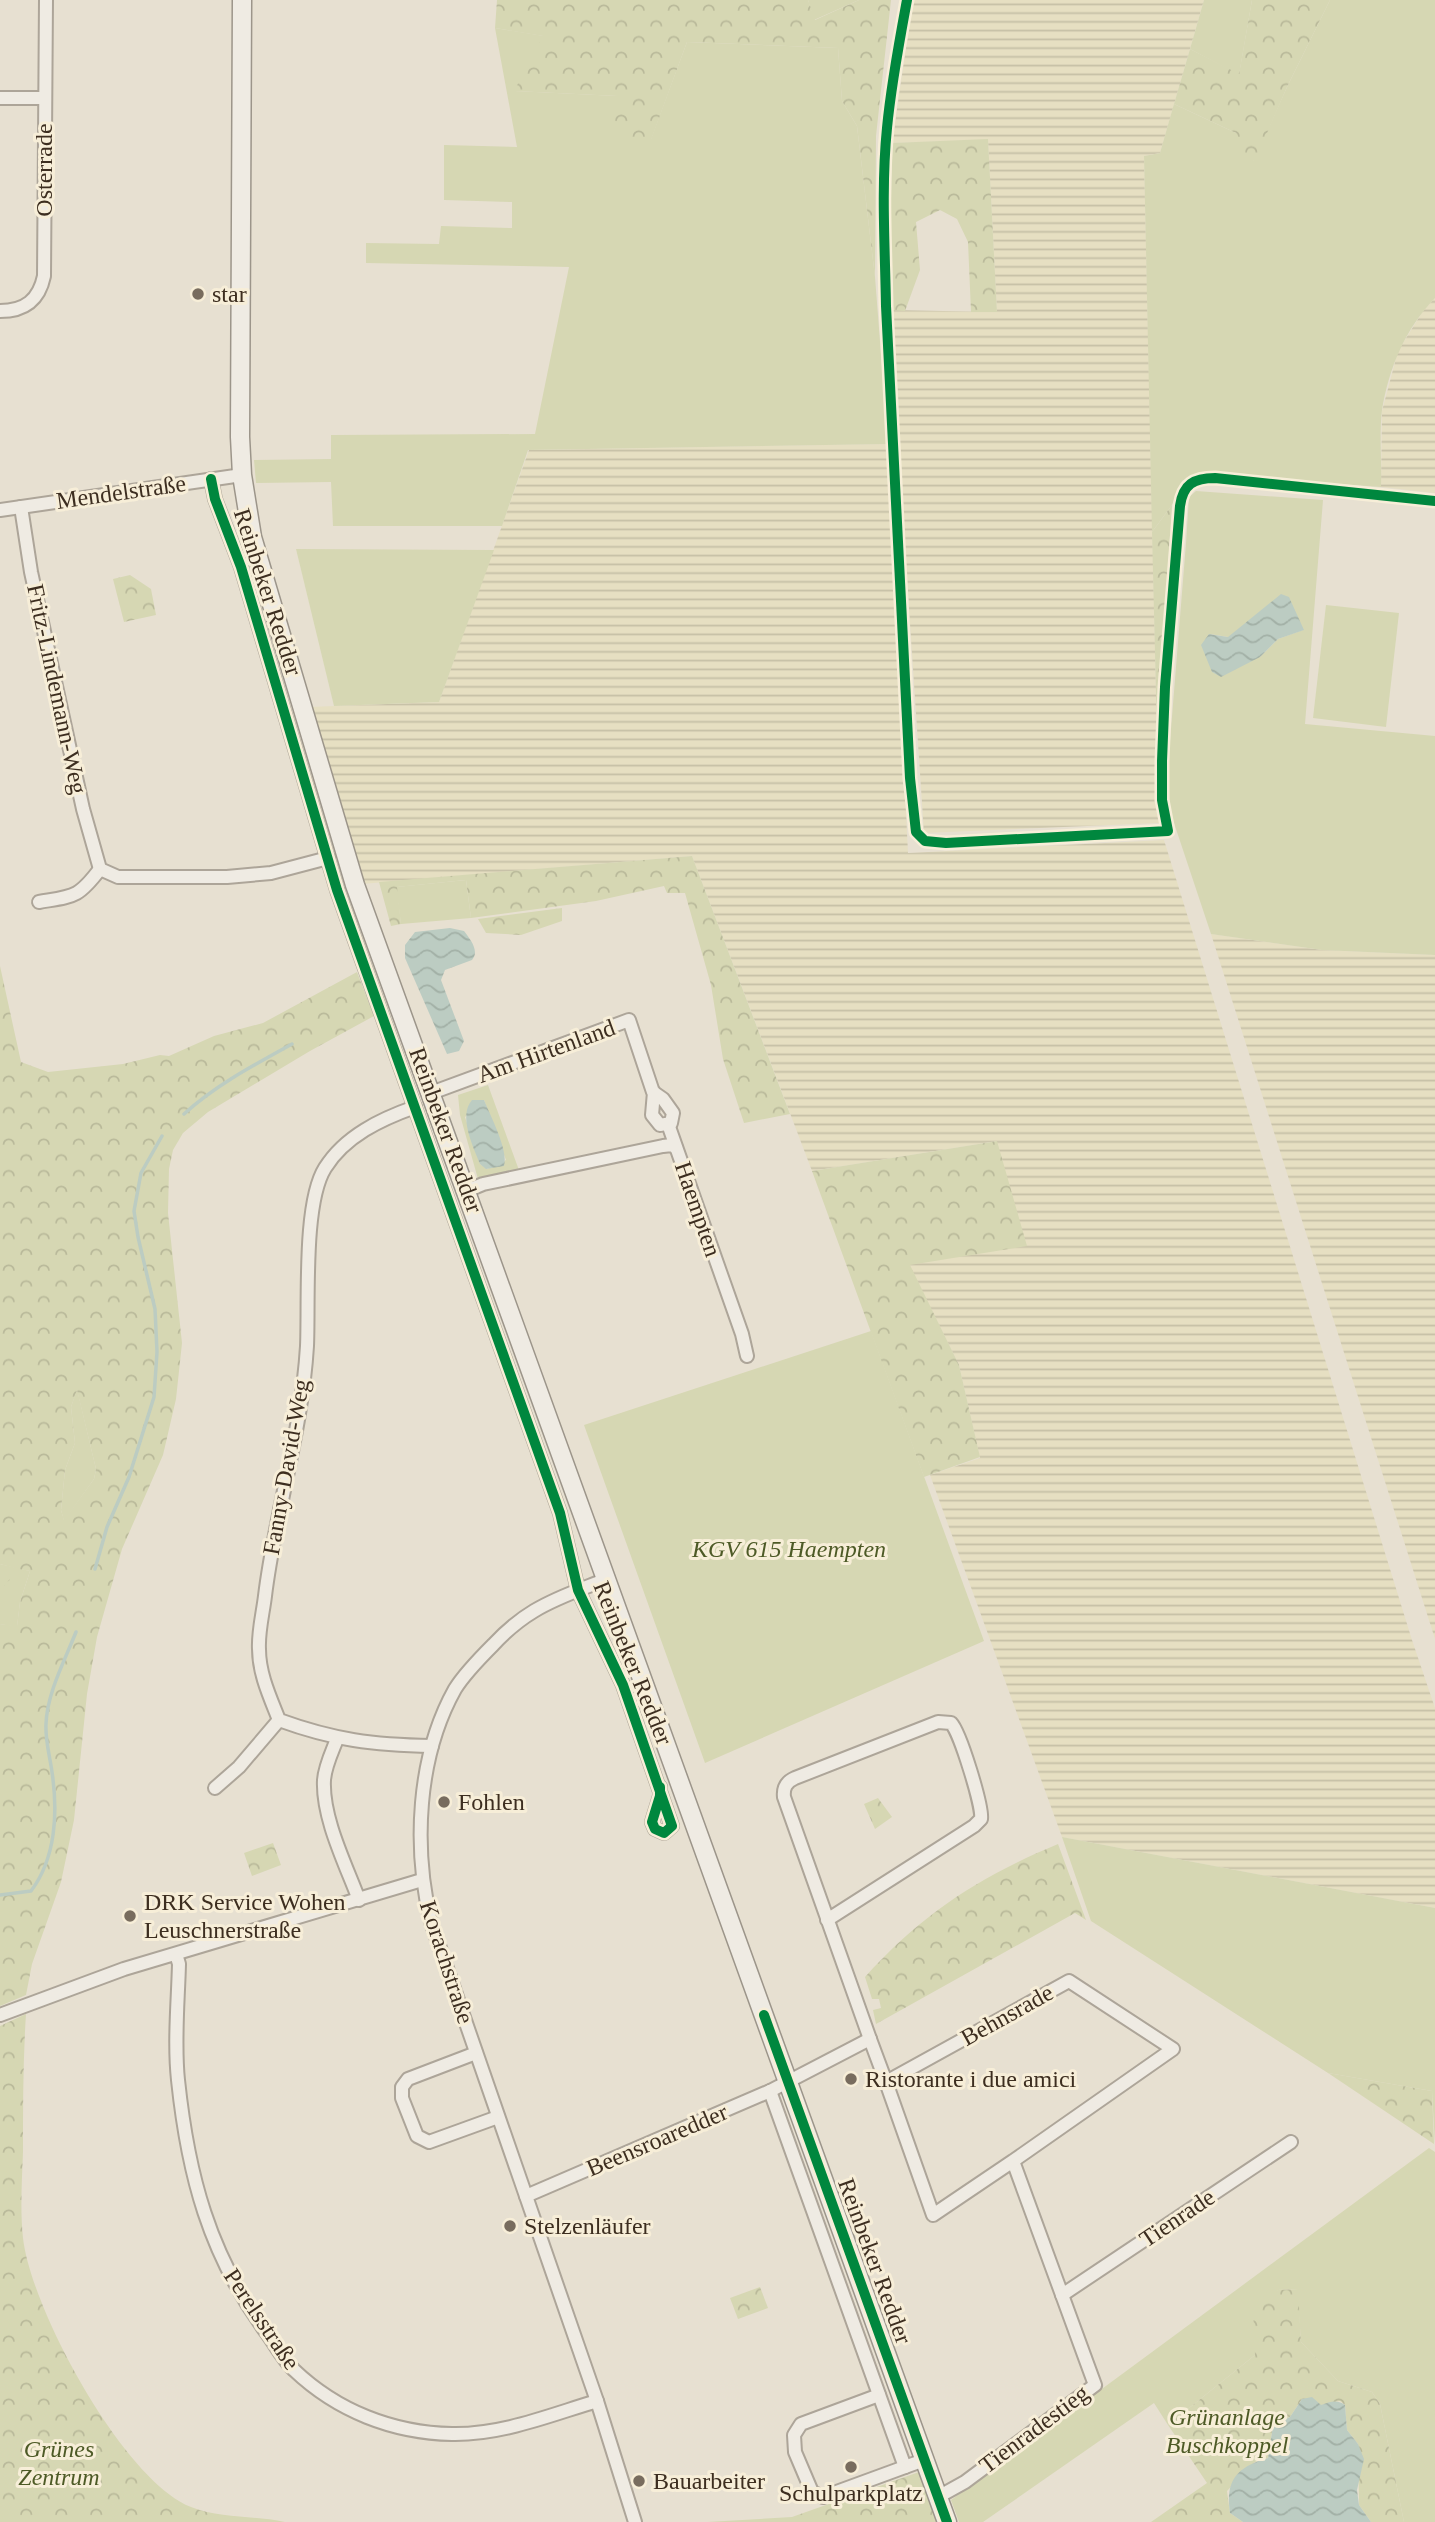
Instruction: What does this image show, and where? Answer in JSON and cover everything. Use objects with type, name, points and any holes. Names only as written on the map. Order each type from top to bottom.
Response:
[{"type":"main road","name":"Reinbeker Redder","points":[[242,0],[239,401],[242,475],[254,546],[355,885],[947,2522]]},
{"type":"street","name":"Osterrade","points":[[0,312],[21,309],[33,301],[41,290],[44,276],[46,0]]},
{"type":"street","points":[[0,98],[45,98]]},
{"type":"street","name":"Mendelstraße","points":[[0,510],[242,475]]},
{"type":"street","name":"Reinbeker Redder","points":[[211,479],[215,499],[241,567],[328,858],[560,1513],[579,1590],[624,1685],[660,1787]]},
{"type":"street","name":"Fritz-Lindemann-Weg","points":[[21,507],[31,572],[83,809],[100,869]]},
{"type":"street","points":[[39,902],[67,897],[84,890],[100,869],[118,877],[227,877],[271,873],[328,858]]},
{"type":"street","name":"Am Hirtenland","points":[[431,1094],[629,1020],[653,1092],[652,1115],[660,1125],[668,1124],[673,1113],[663,1099],[653,1092]]},
{"type":"street","name":"Fanny-David-Weg","points":[[279,1720],[263,1679],[259,1649],[268,1570],[307,1349],[311,1226],[315,1195],[325,1168],[339,1151],[366,1128],[386,1117],[415,1107]]},
{"type":"street","name":"Am Hirtenland","points":[[668,1124],[676,1147]]},
{"type":"street","name":"Haempten","points":[[466,1191],[483,1184],[650,1149],[672,1145],[676,1147],[747,1356]]},
{"type":"street","name":"Korachstraße","points":[[607,1580],[532,1612],[516,1623],[479,1658],[457,1687],[444,1712],[432,1746],[421,1825],[422,1880],[431,1922],[597,2401],[635,2522]]},
{"type":"street","points":[[215,1788],[239,1767],[279,1720],[337,1739],[432,1746]]},
{"type":"street","name":"Behnsrade","points":[[827,1920],[981,1819],[981,1807],[958,1734],[951,1723],[938,1722],[792,1779],[786,1784],[784,1797],[827,1920],[933,2215],[1174,2049],[1069,1981],[886,2081]]},
{"type":"street","points":[[337,1739],[324,1779],[325,1797],[328,1815],[359,1900]]},
{"type":"street","points":[[0,2015],[124,1969],[422,1880]]},
{"type":"street","name":"Perelsstraße","points":[[176,1954],[177,2077],[193,2177],[226,2269],[252,2313],[292,2369],[330,2399],[362,2417],[394,2427],[452,2434],[511,2427],[597,2401]]},
{"type":"street","points":[[788,2081],[870,2039]]},
{"type":"street","name":"Korachstraße","points":[[476,2053],[408,2079],[402,2087],[402,2098],[414,2132],[424,2142],[498,2117]]},
{"type":"street","name":"Beensroaredder","points":[[526,2196],[788,2081]]},
{"type":"street","name":"Reinbeker Redder","points":[[770,2091],[905,2467]]},
{"type":"street","name":"Tienrade","points":[[1062,2295],[1291,2142]]},
{"type":"street","name":"Tienradestieg","points":[[937,2497],[965,2482],[1095,2385],[1013,2161]]},
{"type":"street","points":[[879,2395],[801,2424],[793,2435],[795,2452],[812,2492],[823,2497],[924,2460]]},
{"type":"shaded area","points":[[913,0],[1204,0],[1160,153],[1144,156],[1159,823],[924,833],[889,310],[997,312],[988,140],[892,143]]},
{"type":"shaded area","points":[[1435,298],[1435,493],[1381,487],[1382,411],[1398,351],[1423,311]]},
{"type":"shaded area","points":[[888,444],[908,853],[1164,840],[1435,1708],[1435,1908],[1062,1837],[930,1475],[980,1458],[959,1365],[909,1265],[997,1141],[812,1171],[692,856],[362,884],[309,707],[439,702],[529,450]]},
{"type":"shaded area","points":[[1211,934],[1322,950],[1435,955],[1435,1639]]},
{"type":"green space","points":[[497,0],[808,0],[815,20],[859,0],[891,0],[876,136],[875,277],[857,126],[842,101],[838,48],[687,42],[651,140],[647,141],[611,135],[617,96],[514,91],[543,36],[495,28]]},
{"type":"green space","points":[[808,0],[859,0],[814,20]]},
{"type":"green space","points":[[1204,0],[1252,0],[1239,75],[1190,49]]},
{"type":"green space","points":[[1252,0],[1330,0],[1287,87],[1255,161],[1233,158],[1236,133],[1174,104],[1190,49],[1239,74]]},
{"type":"green space","points":[[1330,0],[1435,0],[1435,298],[1407,336],[1389,379],[1381,419],[1381,487],[1195,474],[1182,481],[1172,505],[1152,532],[1144,156],[1160,153],[1174,104],[1236,133],[1254,161]]},
{"type":"green space","points":[[495,28],[544,36],[515,91],[618,96],[651,139],[687,42],[838,48],[842,101],[857,126],[875,277],[888,444],[528,450],[502,526],[333,526],[331,482],[256,483],[254,460],[331,459],[331,435],[535,434],[569,267],[366,263],[366,243],[439,244],[441,226],[512,228],[512,202],[444,200],[444,145],[517,147]]},
{"type":"green space","points":[[988,139],[997,312],[971,312],[968,242],[957,219],[940,210],[916,222],[920,270],[905,311],[889,310],[892,143]]},
{"type":"green space","points":[[1196,491],[1323,500],[1305,724],[1435,736],[1435,955],[1322,950],[1211,934],[1170,811],[1168,766],[1189,497]],"holes":[[[1303,630],[1278,639],[1260,657],[1210,634],[1228,637]]]},
{"type":"green space","points":[[1172,505],[1157,734],[1152,532]]},
{"type":"green space","points":[[296,549],[494,550],[439,702],[334,706]]},
{"type":"green space","points":[[130,575],[151,589],[156,615],[124,622],[113,579]]},
{"type":"green space","points":[[1326,605],[1399,613],[1386,727],[1313,718]]},
{"type":"green space","points":[[692,856],[790,1114],[744,1123],[723,1059],[711,985],[685,893],[667,893],[664,886],[596,901],[471,918],[466,880],[397,887],[401,924],[391,926],[379,882]]},
{"type":"green space","points":[[466,880],[471,918],[401,924],[396,887]]},
{"type":"green space","points":[[562,908],[562,921],[521,935],[486,933],[478,919]]},
{"type":"green space","points":[[0,966],[21,1062],[48,1072],[123,1064],[160,1055],[169,1056],[214,1036],[263,1023],[357,972],[374,1016],[208,1112],[183,1133],[173,1150],[169,1169],[168,1213],[182,1343],[176,1399],[163,1455],[122,1549],[97,1637],[87,1694],[74,1820],[61,1882],[32,1964],[26,1995],[0,2006],[0,1624],[17,1626],[20,1602],[30,1571],[19,1569],[0,1591],[18,1569],[0,1564]],"holes":[[[77,1390],[96,1469],[94,1479],[64,1520],[61,1510],[65,1470],[75,1443],[71,1407]]]},
{"type":"green space","points":[[488,1085],[520,1173],[512,1170],[478,1179],[460,1115],[458,1095]],"holes":[[[484,1100],[506,1160],[487,1169],[480,1164],[465,1117]]]},
{"type":"green space","points":[[997,1141],[1027,1246],[910,1265],[959,1365],[980,1457],[924,1477],[812,1171]]},
{"type":"green space","name":"KGV 615 Haempten","points":[[871,1331],[984,1641],[705,1763],[584,1425]]},
{"type":"green space","points":[[77,1389],[96,1469],[94,1479],[64,1521],[61,1510],[65,1470],[75,1443],[71,1407]]},
{"type":"green space","points":[[0,1564],[30,1571],[20,1602],[17,1627],[0,1624]]},
{"type":"green space","points":[[878,1798],[892,1817],[875,1829],[864,1804]]},
{"type":"green space","points":[[1062,1837],[1435,1908],[1435,2145],[1432,2091],[1328,2073],[1091,1921]]},
{"type":"green space","points":[[273,1843],[281,1865],[252,1876],[244,1853]]},
{"type":"green space","points":[[1058,1844],[1086,1920],[1075,1913],[876,2024],[873,2010],[881,2008],[879,1999],[872,1999],[865,1977],[887,1954],[931,1915],[954,1899],[1003,1870]]},
{"type":"green space","name":"Grünes Zentrum","points":[[26,2014],[23,2238],[43,2306],[62,2347],[110,2429],[137,2464],[165,2491],[202,2511],[285,2522],[0,2522],[0,2026]]},
{"type":"green space","points":[[1328,2073],[1432,2091],[1434,2144]]},
{"type":"green space","points":[[1429,2148],[1435,2152],[1435,2522],[1404,2522],[1380,2404],[1372,2392],[1338,2381],[1301,2342],[1297,2289],[1278,2290],[1255,2355],[1168,2425],[1154,2403],[983,2522],[959,2522],[951,2500]]},
{"type":"green space","points":[[760,2287],[768,2308],[738,2319],[730,2298]]},
{"type":"green space","name":"Grünanlage Buschkoppel","points":[[1298,2289],[1301,2342],[1338,2381],[1372,2392],[1380,2404],[1404,2522],[1371,2522],[1359,2505],[1358,2444],[1347,2430],[1345,2405],[1340,2401],[1321,2405],[1302,2399],[1290,2417],[1273,2426],[1268,2458],[1255,2462],[1227,2491],[1230,2513],[1243,2522],[1151,2522],[1207,2483],[1168,2425],[1255,2355],[1253,2306],[1278,2290]]},
{"type":"green space","points":[[919,2472],[937,2522],[707,2522],[792,2517]]},
{"type":"water","points":[[1281,594],[1289,597],[1304,630],[1278,639],[1260,657],[1221,677],[1212,672],[1201,645],[1209,634],[1228,637]]},
{"type":"water","points":[[450,928],[464,931],[475,953],[472,960],[445,970],[441,980],[464,1041],[459,1051],[447,1054],[405,958],[405,945],[415,932]]},
{"type":"water","points":[[472,1100],[484,1100],[504,1151],[504,1166],[486,1169],[480,1164],[467,1123],[466,1114]]},
{"type":"water","points":[[1312,2397],[1321,2405],[1336,2402],[1345,2405],[1347,2430],[1358,2444],[1364,2459],[1357,2490],[1359,2505],[1371,2522],[1243,2522],[1230,2513],[1229,2492],[1232,2483],[1248,2466],[1268,2458],[1273,2426],[1290,2417],[1302,2399]]},
{"type":"waterway","points":[[184,1114],[222,1085],[292,1044]]},
{"type":"waterway","points":[[95,1569],[107,1527],[129,1477],[154,1397],[157,1352],[155,1309],[134,1211],[141,1173],[162,1136]]},
{"type":"waterway","points":[[0,1895],[31,1891],[46,1864],[55,1819],[46,1736],[47,1712],[57,1677],[76,1632]]},
{"type":"cycle path","points":[[907,0],[887,128],[884,239],[910,778],[916,832],[925,841],[946,843],[1168,831],[1162,800],[1165,687],[1180,506],[1184,492],[1195,481],[1215,478],[1435,501]]},
{"type":"cycle path","points":[[211,479],[215,499],[241,567],[337,890],[560,1513],[578,1590],[623,1685],[672,1826],[664,1833],[655,1829],[652,1822],[660,1796],[660,1787]]},
{"type":"cycle path","points":[[764,2015],[947,2522]]},
{"type":"place","name":"star","points":[[198,294]]},
{"type":"place","name":"Fohlen","points":[[444,1802]]},
{"type":"place","name":"DRK Service Wohen Leuschnerstraße","points":[[130,1916]]},
{"type":"place","name":"Ristorante i due amici","points":[[851,2079]]},
{"type":"place","name":"Stelzenläufer","points":[[510,2226]]},
{"type":"place","name":"Schulparkplatz","points":[[851,2467]]},
{"type":"place","name":"Bauarbeiter","points":[[639,2481]]}]
